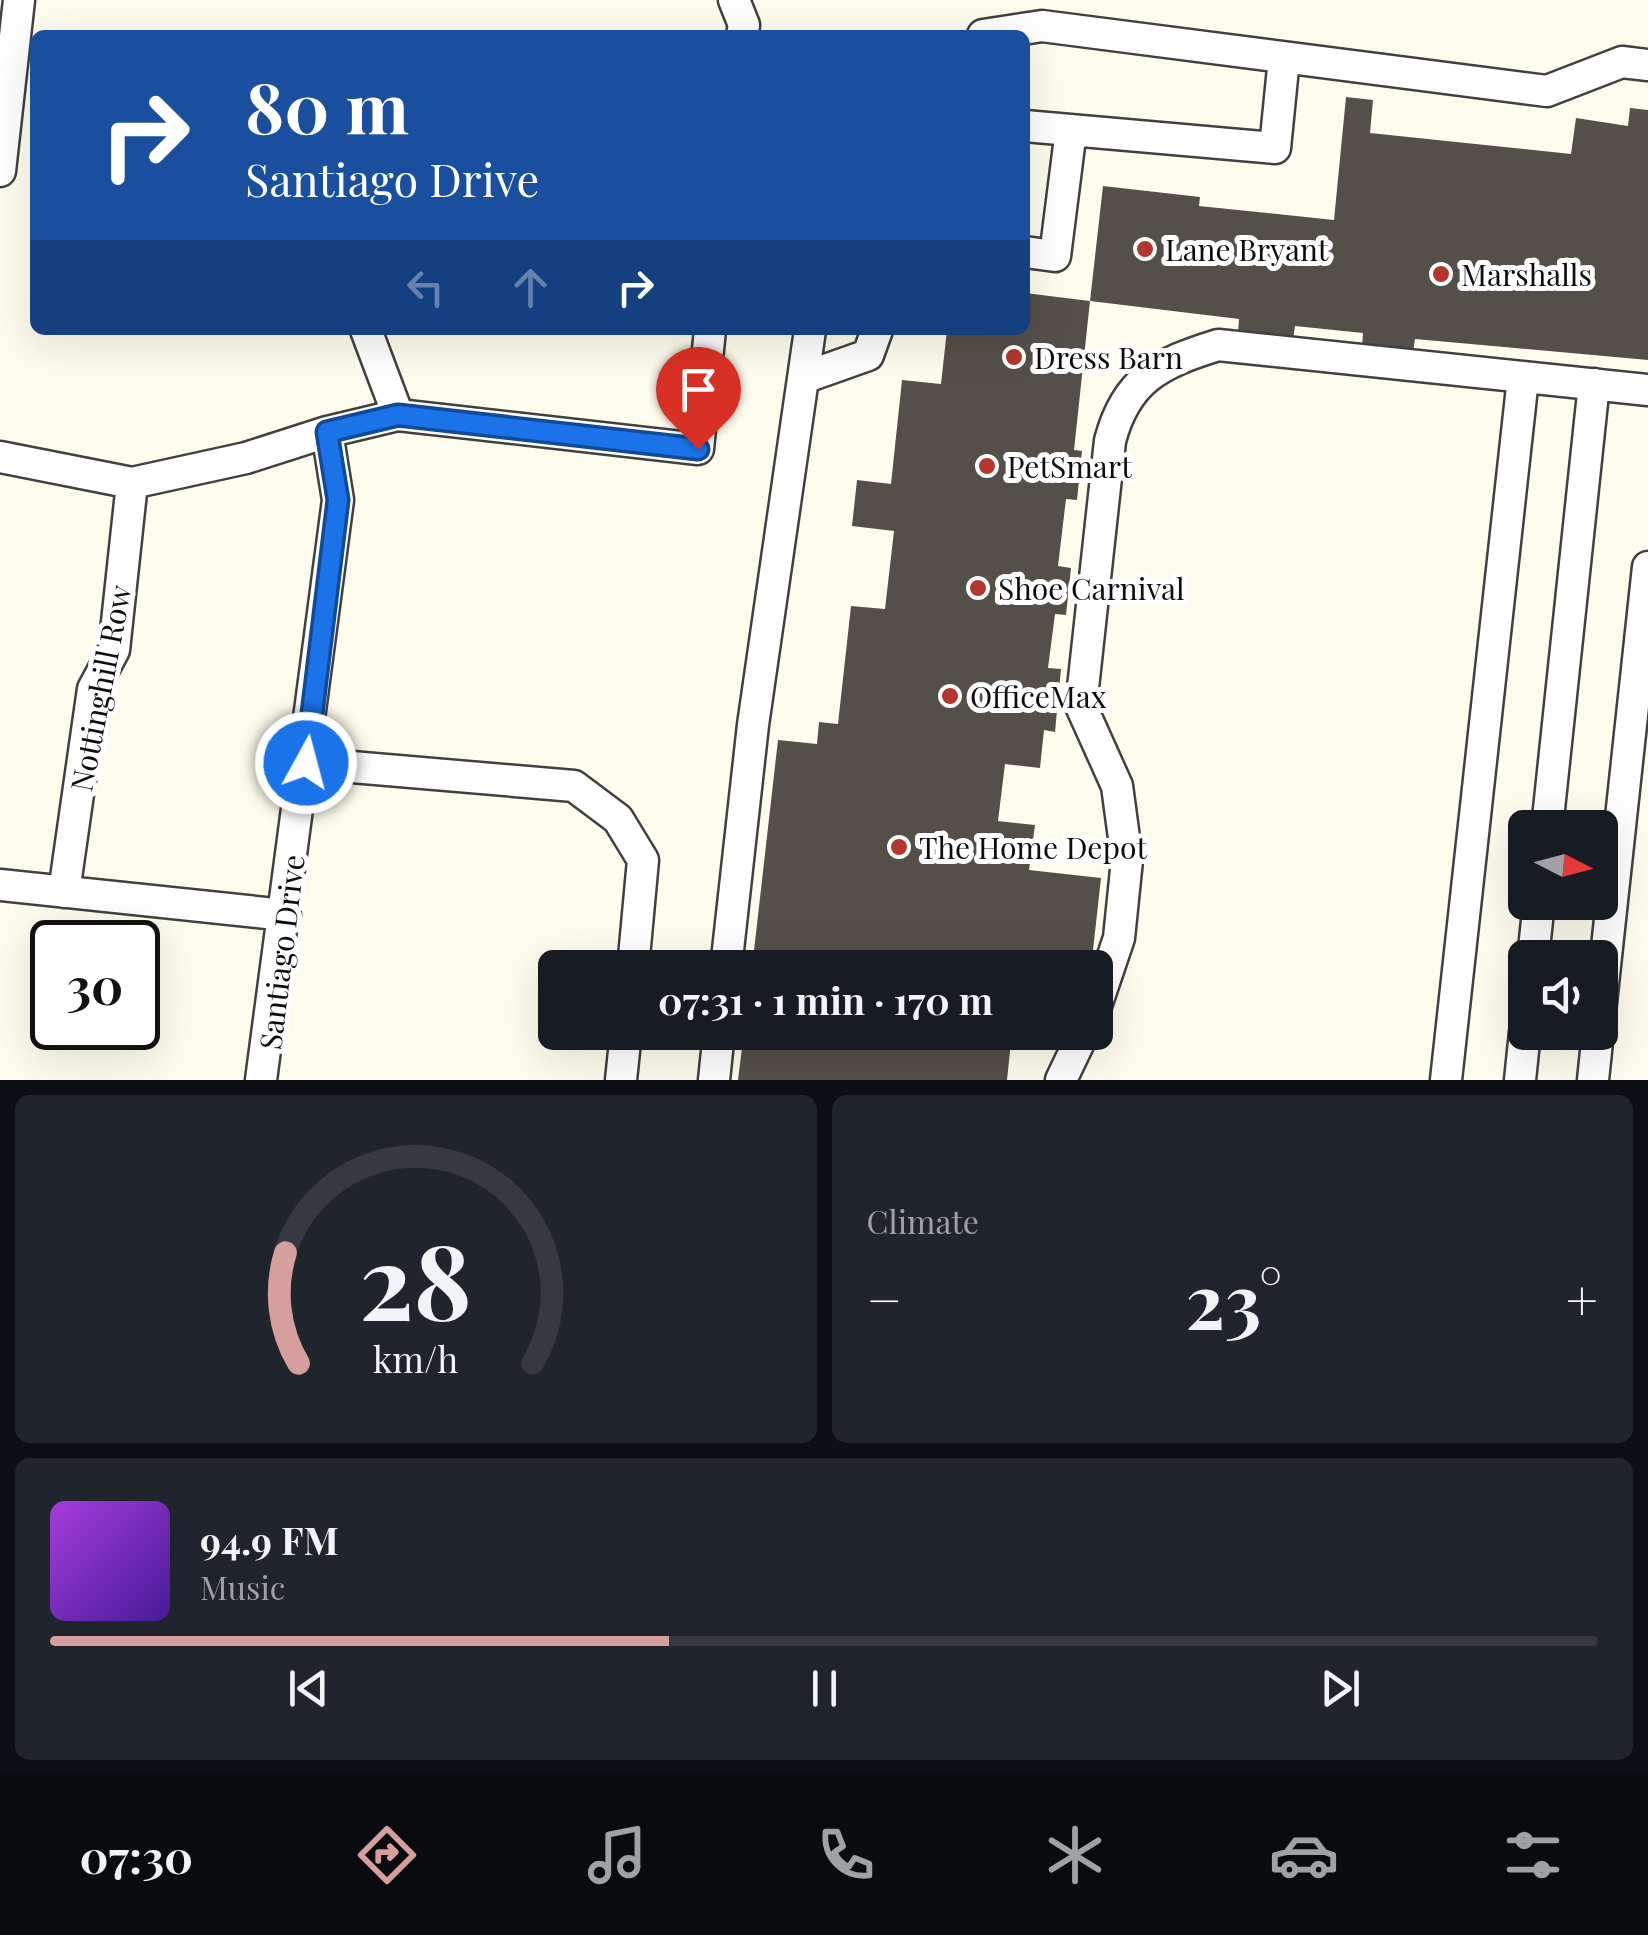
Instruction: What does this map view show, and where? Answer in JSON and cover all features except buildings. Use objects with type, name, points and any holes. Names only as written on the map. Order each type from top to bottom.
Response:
[{"type":"street","points":[[0,172],[19,0]]},
{"type":"street","points":[[734,0],[741,30]]},
{"type":"street","points":[[1016,30],[1042,26],[1547,91],[1622,62],[1648,65]]},
{"type":"street","points":[[1030,126],[1274,148],[1284,58]]},
{"type":"street","points":[[1030,253],[1056,256],[1071,130]]},
{"type":"street","points":[[368,335],[398,415]]},
{"type":"street","points":[[0,457],[132,483],[246,458],[398,415],[698,449],[709,335]]},
{"type":"street","points":[[728,950],[753,725],[809,335]]},
{"type":"street","points":[[804,378],[868,354],[875,335]]},
{"type":"street","points":[[1113,956],[1119,938],[1127,860],[1117,786],[1081,706],[1110,441],[1118,409],[1135,386],[1154,372],[1218,344],[1648,390]]},
{"type":"street","points":[[1446,1080],[1523,378]]},
{"type":"street","points":[[1549,810],[1594,384]]},
{"type":"street","name":"Santiago Drive","points":[[262,1080],[338,500],[327,432]]},
{"type":"street","name":"Nottinghill Row","points":[[64,892],[93,688],[114,650],[132,483]]},
{"type":"street","points":[[1608,940],[1648,566]]},
{"type":"street","points":[[306,763],[574,786],[618,818],[643,860],[634,950]]},
{"type":"street","points":[[0,884],[285,914]]},
{"type":"street","points":[[621,1080],[624,1050]]},
{"type":"street","points":[[714,1080],[717,1050]]},
{"type":"street","points":[[1061,1080],[1075,1050]]},
{"type":"street","points":[[1520,1080],[1523,1050]]},
{"type":"street","points":[[1592,1080],[1596,1050]]},
{"type":"place","name":"Lane Bryant","points":[[1145,249]]},
{"type":"place","name":"Marshalls","points":[[1441,274]]},
{"type":"place","name":"Dress Barn","points":[[1014,357]]},
{"type":"place","name":"PetSmart","points":[[987,466]]},
{"type":"place","name":"Shoe Carnival","points":[[978,588]]},
{"type":"place","name":"OfficeMax","points":[[950,696]]},
{"type":"place","name":"The Home Depot","points":[[899,847]]},
{"type":"route","points":[[306,763],[338,500],[327,432],[398,415],[698,449]]}]
